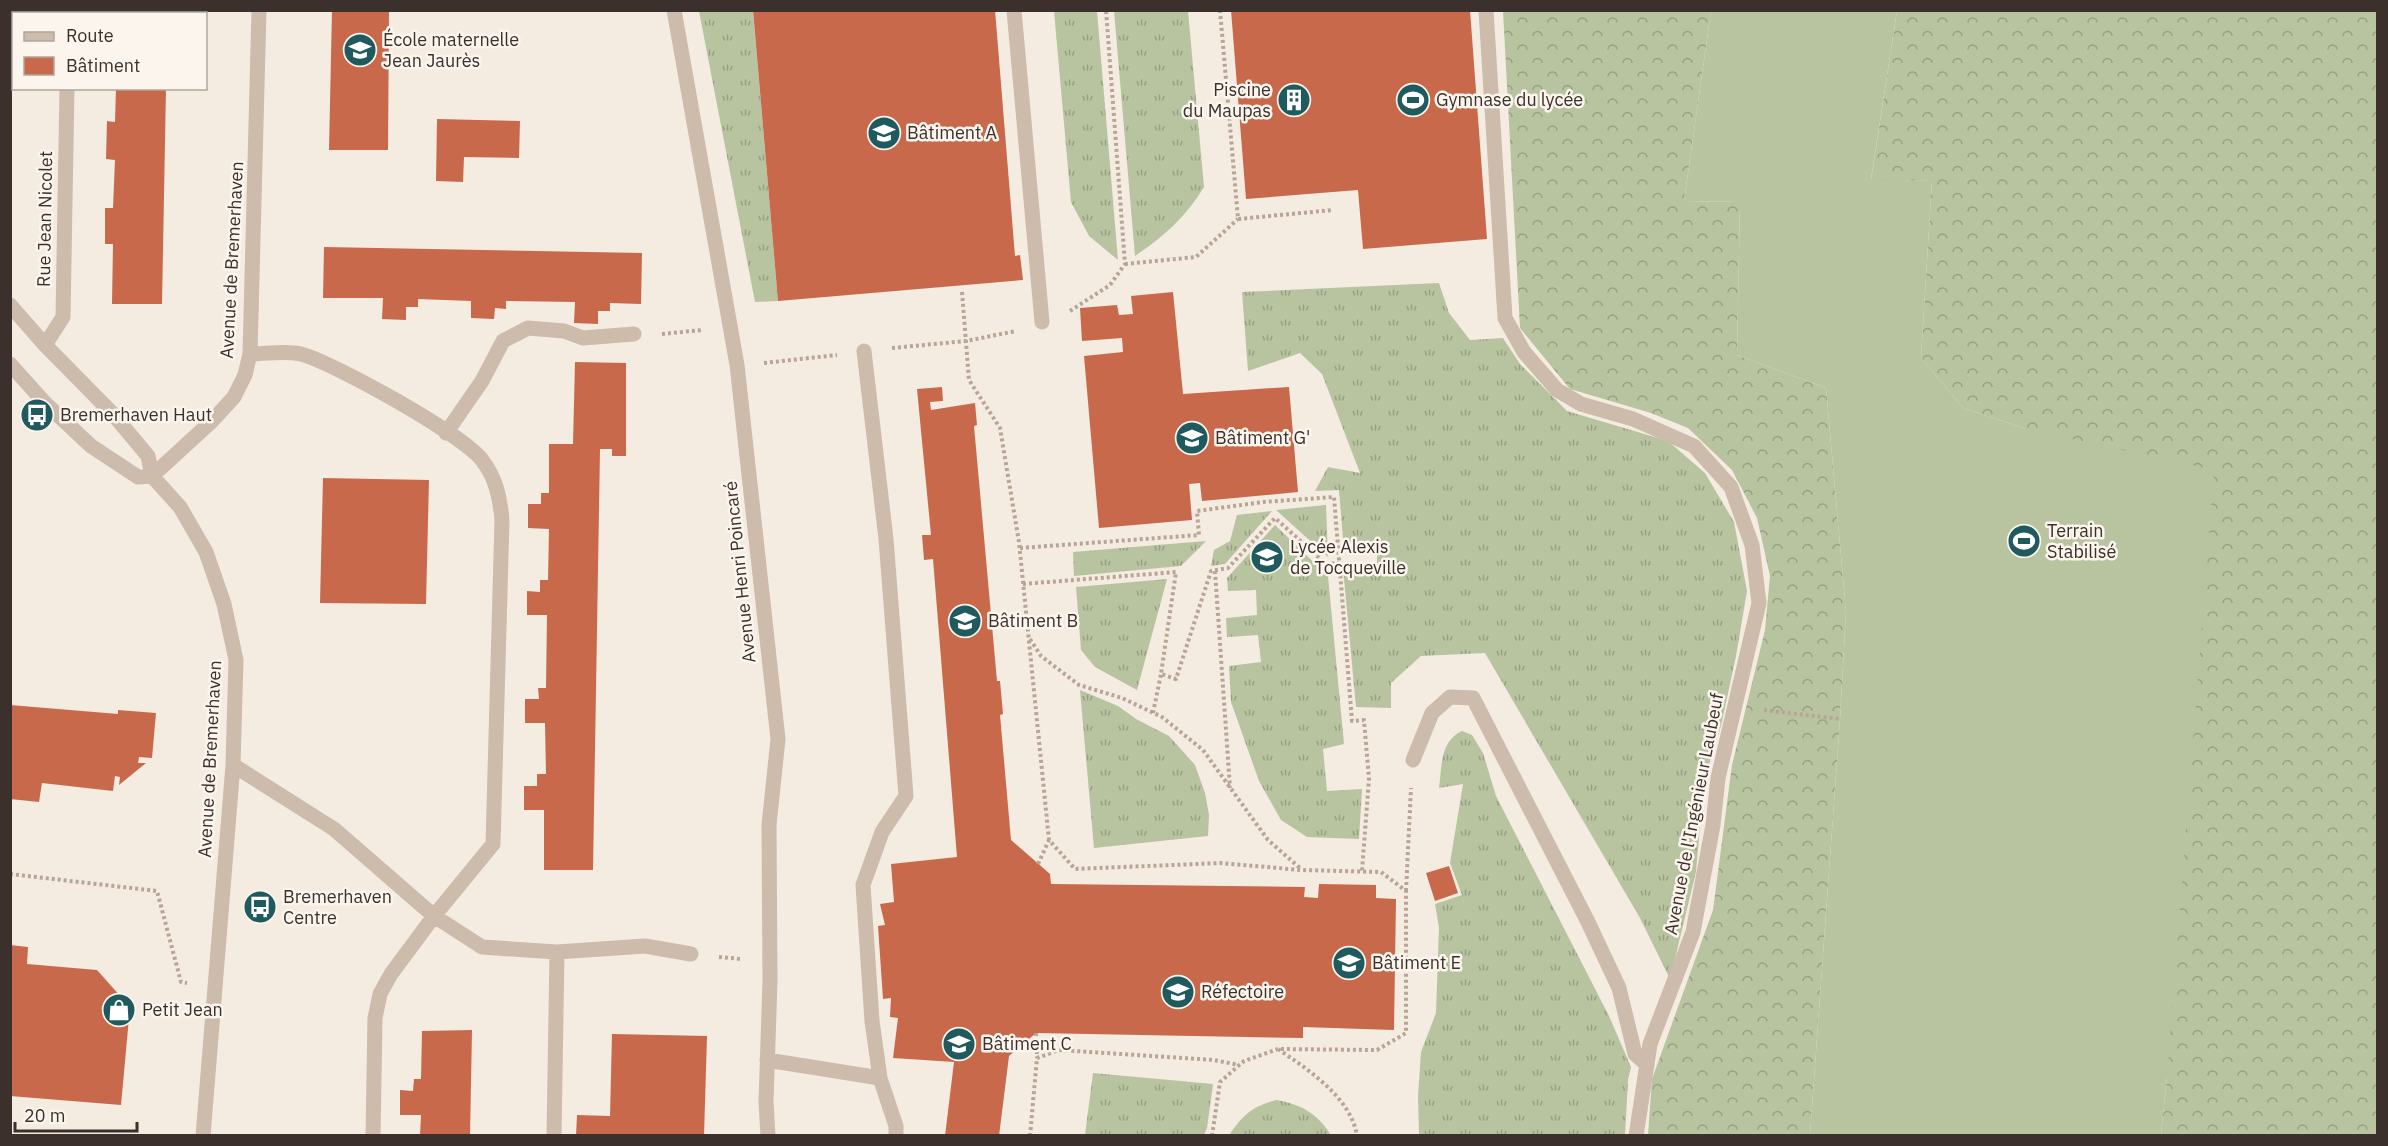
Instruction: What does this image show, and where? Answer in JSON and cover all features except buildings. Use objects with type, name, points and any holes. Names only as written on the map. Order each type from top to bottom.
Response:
[{"type":"street","name":"Avenue de Bremerhaven","points":[[203,1136],[233,765],[236,660],[224,604],[206,552],[180,507],[152,476],[212,421],[234,397],[245,375],[250,354],[259,10]]},
{"type":"street","name":"Avenue Henri Poincaré","points":[[674,10],[737,364],[778,739],[769,825],[768,1136]]},
{"type":"street","points":[[1014,10],[1042,322]]},
{"type":"street","name":"Avenue de l'Ingénieur Laubeuf","points":[[1486,10],[1505,318],[1524,352],[1557,390],[1581,404],[1634,419],[1694,446],[1731,487],[1752,545],[1759,603],[1718,778],[1713,825],[1693,932],[1650,1044],[1636,1136]]},
{"type":"street","name":"Rue Jean Nicolet","points":[[45,345],[63,317],[67,90]]},
{"type":"street","points":[[10,305],[45,345],[112,413],[148,456],[152,476],[138,477],[92,446],[45,403],[10,364]]},
{"type":"street","points":[[446,433],[482,381],[503,341],[528,328],[564,331],[583,338],[634,334]]},
{"type":"street","points":[[864,351],[886,539],[906,796],[882,832],[863,885],[873,1021],[880,1078],[896,1126],[896,1136]]},
{"type":"street","points":[[250,354],[298,353],[322,361],[425,418],[467,445],[482,460],[500,497],[502,520],[493,844],[434,916],[391,974],[380,994],[375,1018],[373,1136]]},
{"type":"street","points":[[1413,760],[1432,713],[1450,697],[1473,699],[1588,922],[1619,988],[1635,1054],[1646,1064]]},
{"type":"street","points":[[233,765],[334,829],[434,916],[482,947],[557,952],[645,946],[691,954]]},
{"type":"street","points":[[554,1136],[557,952]]},
{"type":"street","points":[[767,1060],[880,1078]]},
{"type":"path","points":[[737,364],[966,340],[1002,334],[1062,316],[1110,285],[1125,264],[1106,10]]},
{"type":"path","points":[[1220,10],[1238,219]]},
{"type":"path","points":[[1125,264],[1196,257],[1238,219],[1333,210]]},
{"type":"path","points":[[962,292],[969,380],[1000,428],[1020,548],[1049,840],[1038,864]]},
{"type":"path","points":[[634,334],[683,333],[730,326]]},
{"type":"path","points":[[1020,548],[1199,535],[1197,512],[1263,502],[1334,497],[1352,721],[1364,720],[1369,779],[1362,871]]},
{"type":"path","points":[[1161,674],[1176,679],[1211,571],[1228,568],[1275,518],[1326,564],[1338,563]]},
{"type":"path","points":[[1215,571],[1230,788]]},
{"type":"path","points":[[1023,584],[1176,572],[1153,713]]},
{"type":"path","points":[[1029,637],[1041,657],[1079,685],[1122,698],[1162,717],[1203,750],[1268,840],[1301,870]]},
{"type":"path","points":[[1734,707],[1840,719]]},
{"type":"path","points":[[1212,1136],[1220,1082],[1244,1061],[1278,1049],[1377,1050],[1406,1033],[1406,891],[1413,760]]},
{"type":"path","points":[[1049,840],[1074,869],[1220,863],[1301,870],[1381,872],[1406,891]]},
{"type":"path","points":[[10,874],[158,891],[181,982],[215,985]]},
{"type":"path","points":[[691,954],[770,960]]},
{"type":"path","points":[[1030,1136],[1037,1058],[1036,1033]]},
{"type":"path","points":[[1278,1049],[1317,1076],[1339,1100],[1356,1128],[1357,1136]]},
{"type":"path","points":[[1037,1058],[1059,1050],[1214,1060],[1239,1065]]},
{"type":"green space","points":[[11,10],[12,141],[10,11]]},
{"type":"green space","points":[[699,11],[753,11],[778,301],[755,302]]},
{"type":"green space","points":[[1054,11],[1097,11],[1118,260],[1089,236],[1071,202]]},
{"type":"green space","points":[[1114,11],[1188,11],[1204,187],[1190,208],[1173,226],[1135,256]]},
{"type":"green space","points":[[1503,11],[1711,11],[1684,201],[1740,202],[1737,355],[1826,388],[1846,612],[1810,1135],[1648,1135],[1652,1079],[1713,910],[1732,765],[1765,630],[1770,576],[1757,518],[1732,470],[1688,428],[1651,413],[1570,389],[1520,328]]},
{"type":"green space","name":"Terrain Stabilisé","points":[[1711,11],[1897,11],[1871,179],[1932,181],[1921,358],[1963,408],[2026,429],[2214,470],[2161,1135],[1810,1135],[1846,612],[1826,388],[1737,355],[1740,202],[1684,201]]},
{"type":"green space","points":[[1897,11],[2377,11],[2377,1135],[2161,1135],[2167,1076],[2026,429],[1963,408],[1921,358],[1932,181],[1871,180]]},
{"type":"green space","points":[[1439,283],[1449,313],[1470,340],[1503,338],[1520,364],[1567,411],[1668,441],[1705,473],[1734,522],[1747,591],[1721,726],[1704,781],[1696,872],[1670,979],[1640,918],[1485,653],[1421,656],[1391,683],[1391,708],[1356,707],[1343,568],[1377,564],[1377,548],[1344,551],[1339,490],[1315,491],[1328,467],[1360,473],[1322,374],[1300,353],[1248,371],[1242,292]]},
{"type":"green space","points":[[1326,505],[1328,557],[1276,510]]},
{"type":"green space","points":[[1272,511],[1225,564],[1211,566],[1214,550],[1230,541],[1237,515]]},
{"type":"green space","points":[[1275,525],[1328,576],[1344,744],[1323,749],[1327,791],[1362,789],[1359,839],[1307,837],[1281,820],[1259,781],[1231,702],[1229,666],[1261,662],[1258,635],[1227,637],[1226,618],[1257,615],[1256,590],[1228,591],[1227,578]]},
{"type":"green space","points":[[1206,541],[1181,566],[1074,576],[1073,552]]},
{"type":"green space","points":[[1167,579],[1137,690],[1095,667],[1081,650],[1076,587]]},
{"type":"green space","points":[[1080,690],[1118,706],[1136,719],[1169,736],[1195,765],[1205,793],[1209,815],[1208,836],[1094,848]]},
{"type":"green space","points":[[1462,731],[1472,735],[1483,753],[1496,796],[1609,1016],[1631,1067],[1628,1080],[1625,1135],[1419,1135],[1418,1096],[1421,1052],[1436,1013],[1439,928],[1435,904],[1462,895],[1450,863],[1463,784],[1439,788],[1443,755],[1450,741]]},
{"type":"green space","points":[[1093,1073],[1213,1084],[1204,1135],[1085,1135]]},
{"type":"green space","points":[[1276,1100],[1308,1111],[1331,1135],[1229,1135],[1249,1112],[1260,1105]]},
{"type":"place","name":"École maternelle Jean Jaurès","points":[[360,50]]},
{"type":"place","name":"Piscine du Maupas","points":[[1294,100]]},
{"type":"place","name":"Gymnase du lycée","points":[[1413,100]]},
{"type":"place","name":"Bâtiment A","points":[[884,133]]},
{"type":"place","name":"Bremerhaven Haut","points":[[37,415]]},
{"type":"place","name":"Bâtiment G'","points":[[1192,438]]},
{"type":"place","name":"Terrain Stabilisé","points":[[2024,541]]},
{"type":"place","name":"Lycée Alexis de Tocqueville","points":[[1267,557]]},
{"type":"place","name":"Bâtiment B","points":[[965,621]]},
{"type":"place","name":"Bremerhaven Centre","points":[[260,907]]},
{"type":"place","name":"Bâtiment E","points":[[1349,963]]},
{"type":"place","name":"Réfectoire","points":[[1178,992]]},
{"type":"place","name":"Petit Jean","points":[[119,1010]]},
{"type":"place","name":"Bâtiment C","points":[[959,1044]]}]
